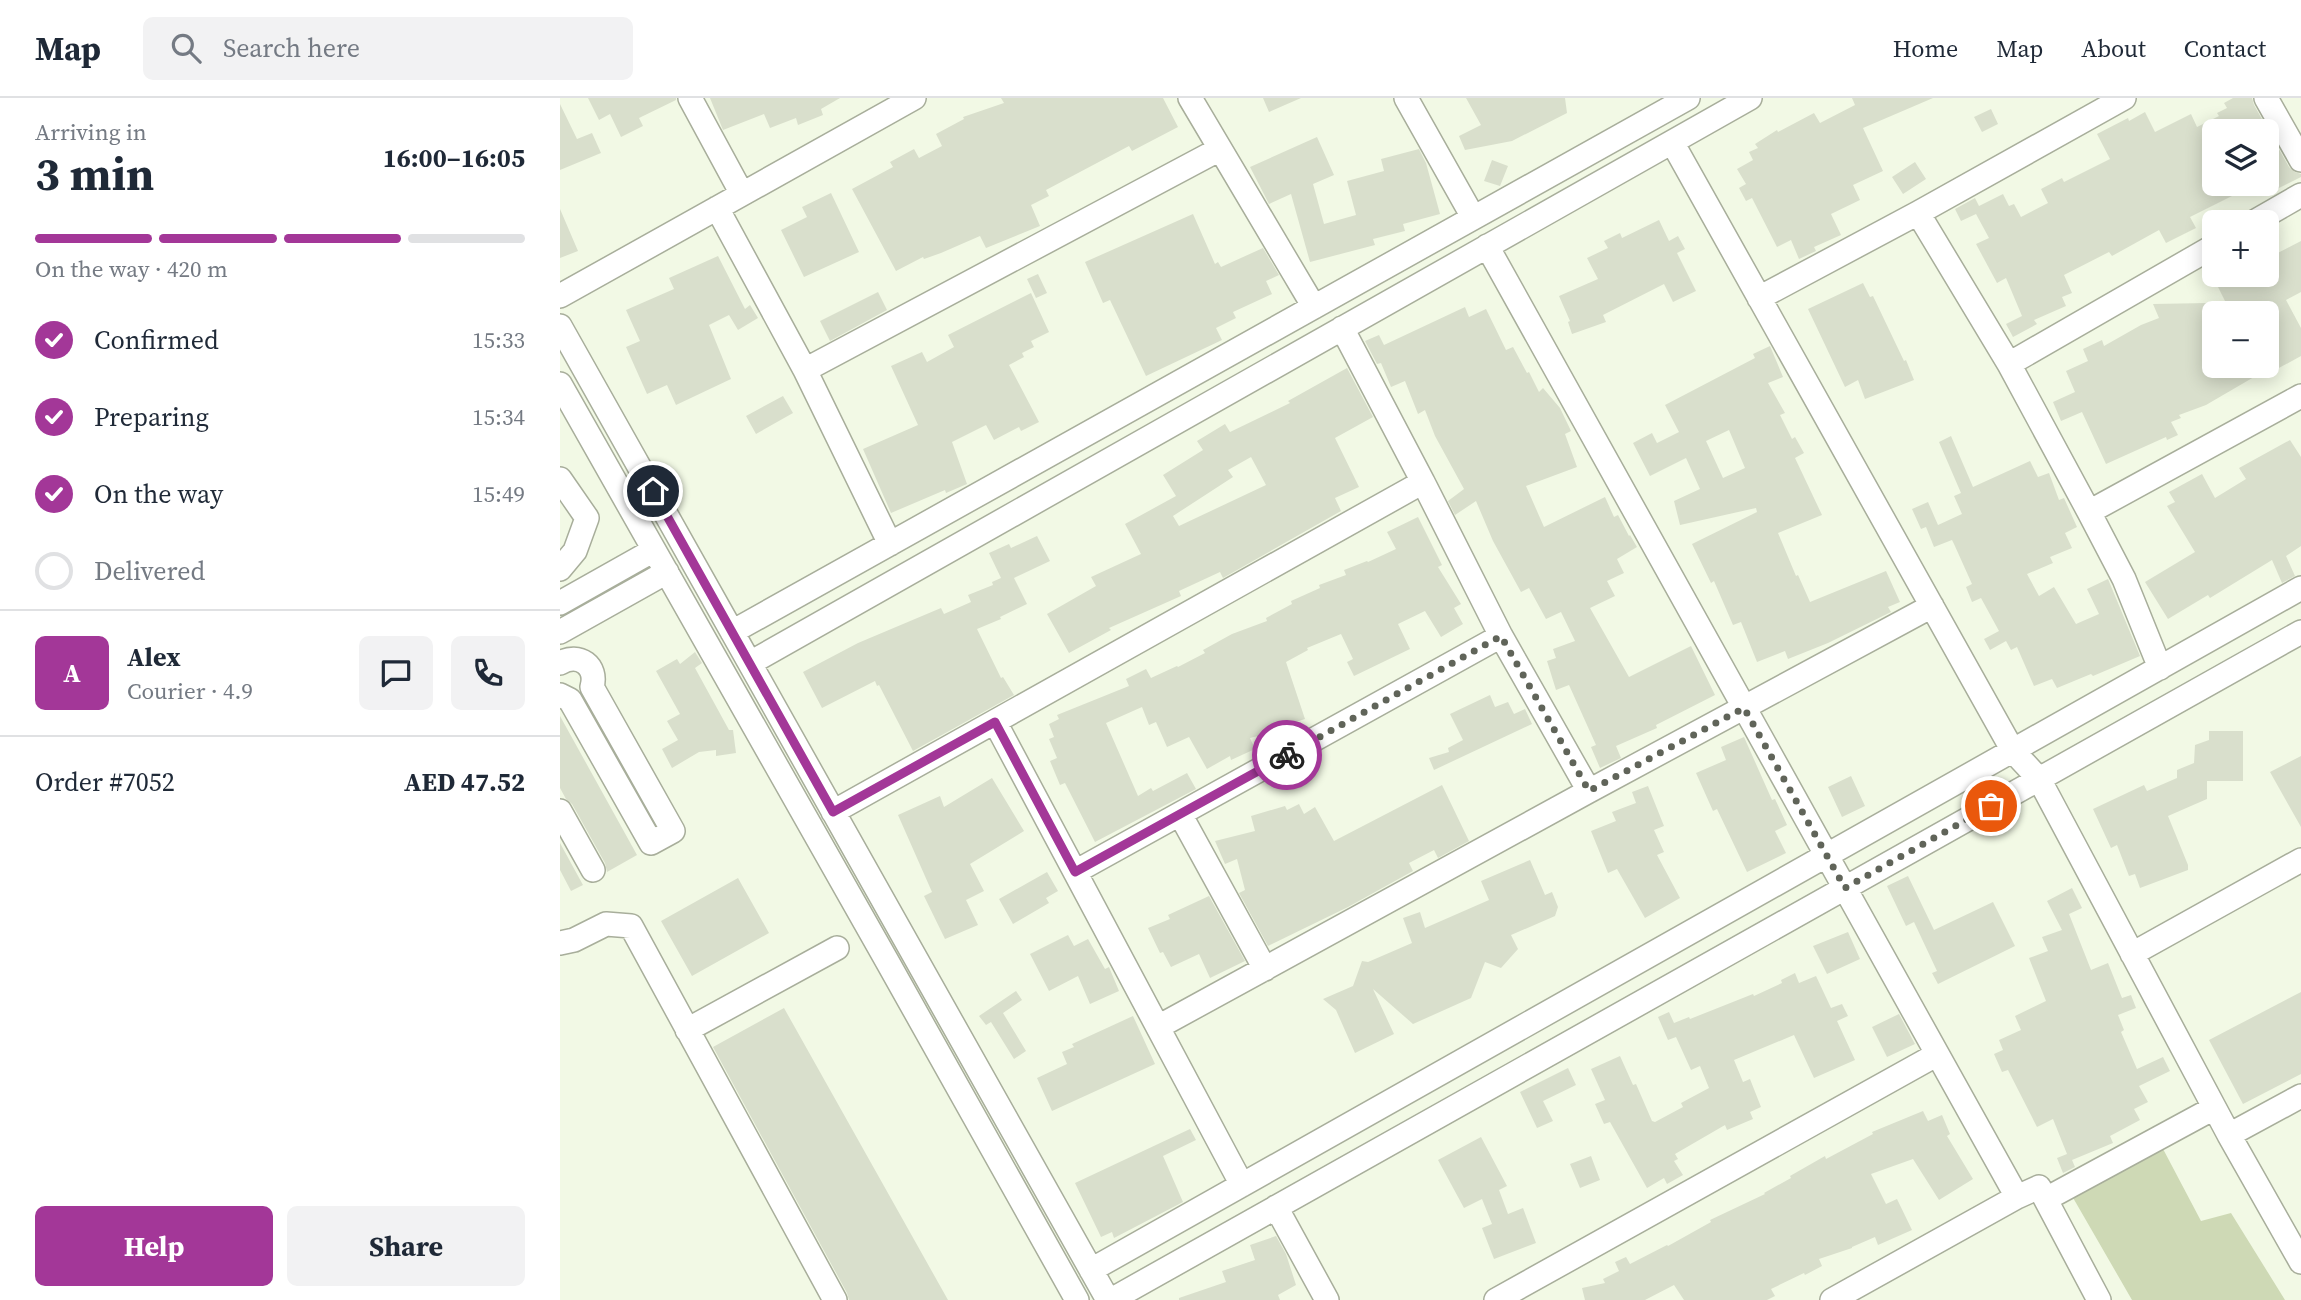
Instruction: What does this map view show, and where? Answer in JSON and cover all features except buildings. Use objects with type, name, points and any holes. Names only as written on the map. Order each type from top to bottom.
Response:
[{"type":"street","points":[[690,98],[742,194]]},
{"type":"street","points":[[560,296],[914,98]]},
{"type":"street","points":[[1190,98],[1314,307]]},
{"type":"street","points":[[1406,98],[1474,217]]},
{"type":"street","points":[[732,632],[1474,217],[1655,106],[1688,98]]},
{"type":"street","points":[[750,663],[1750,98]]},
{"type":"street","points":[[1759,298],[2124,98]]},
{"type":"street","points":[[2266,98],[2301,160]]},
{"type":"street","points":[[1672,142],[2013,751],[2039,779],[2214,1108],[2301,1262]]},
{"type":"street","points":[[805,370],[1220,149]]},
{"type":"street","points":[[2275,210],[2301,195]]},
{"type":"street","points":[[717,208],[805,370],[890,544]]},
{"type":"street","points":[[1918,213],[2010,364],[2089,512],[2124,579],[2160,668]]},
{"type":"street","points":[[1487,246],[2017,1197]]},
{"type":"street","points":[[2010,364],[2202,253]]},
{"type":"street","points":[[560,326],[1110,1300],[2301,632]]},
{"type":"street","points":[[1342,328],[1501,636],[1589,791]]},
{"type":"street","points":[[560,384],[1077,1300]]},
{"type":"street","points":[[2089,512],[2301,396]]},
{"type":"street","points":[[560,479],[587,517],[575,551],[560,569]]},
{"type":"street","points":[[833,812],[1423,482]]},
{"type":"street","points":[[560,603],[654,550]]},
{"type":"street","points":[[560,695],[570,699],[650,843],[673,831],[592,687],[592,668],[579,658],[565,660],[560,631],[667,572]]},
{"type":"street","points":[[1091,1270],[2301,588]]},
{"type":"street","points":[[1158,1027],[1932,606]]},
{"type":"street","points":[[1075,872],[1501,636]]},
{"type":"street","points":[[995,722],[1242,1185]]},
{"type":"street","points":[[560,811],[593,870]]},
{"type":"street","points":[[1181,814],[1265,969]]},
{"type":"street","points":[[2132,954],[2301,860]]},
{"type":"street","points":[[560,943],[574,940],[606,924],[631,926],[835,1300]]},
{"type":"street","points":[[687,1030],[837,948]]},
{"type":"street","points":[[1496,1300],[1936,1055]]},
{"type":"street","points":[[2229,1135],[2301,1096]]},
{"type":"street","points":[[2046,1199],[2214,1108]]},
{"type":"street","points":[[1832,1300],[2039,1187],[2099,1300]]},
{"type":"street","points":[[1276,1208],[1327,1300]]},
{"type":"green space","points":[[2162,1147],[2201,1221],[2231,1213],[2285,1300],[2132,1300],[2072,1196]]},
{"type":"way so far","points":[[1287,755],[1501,636],[1589,791],[1744,708],[1845,888],[1991,806]]},
{"type":"route","points":[[653,491],[833,812],[995,722],[1075,872],[1287,755]]}]
